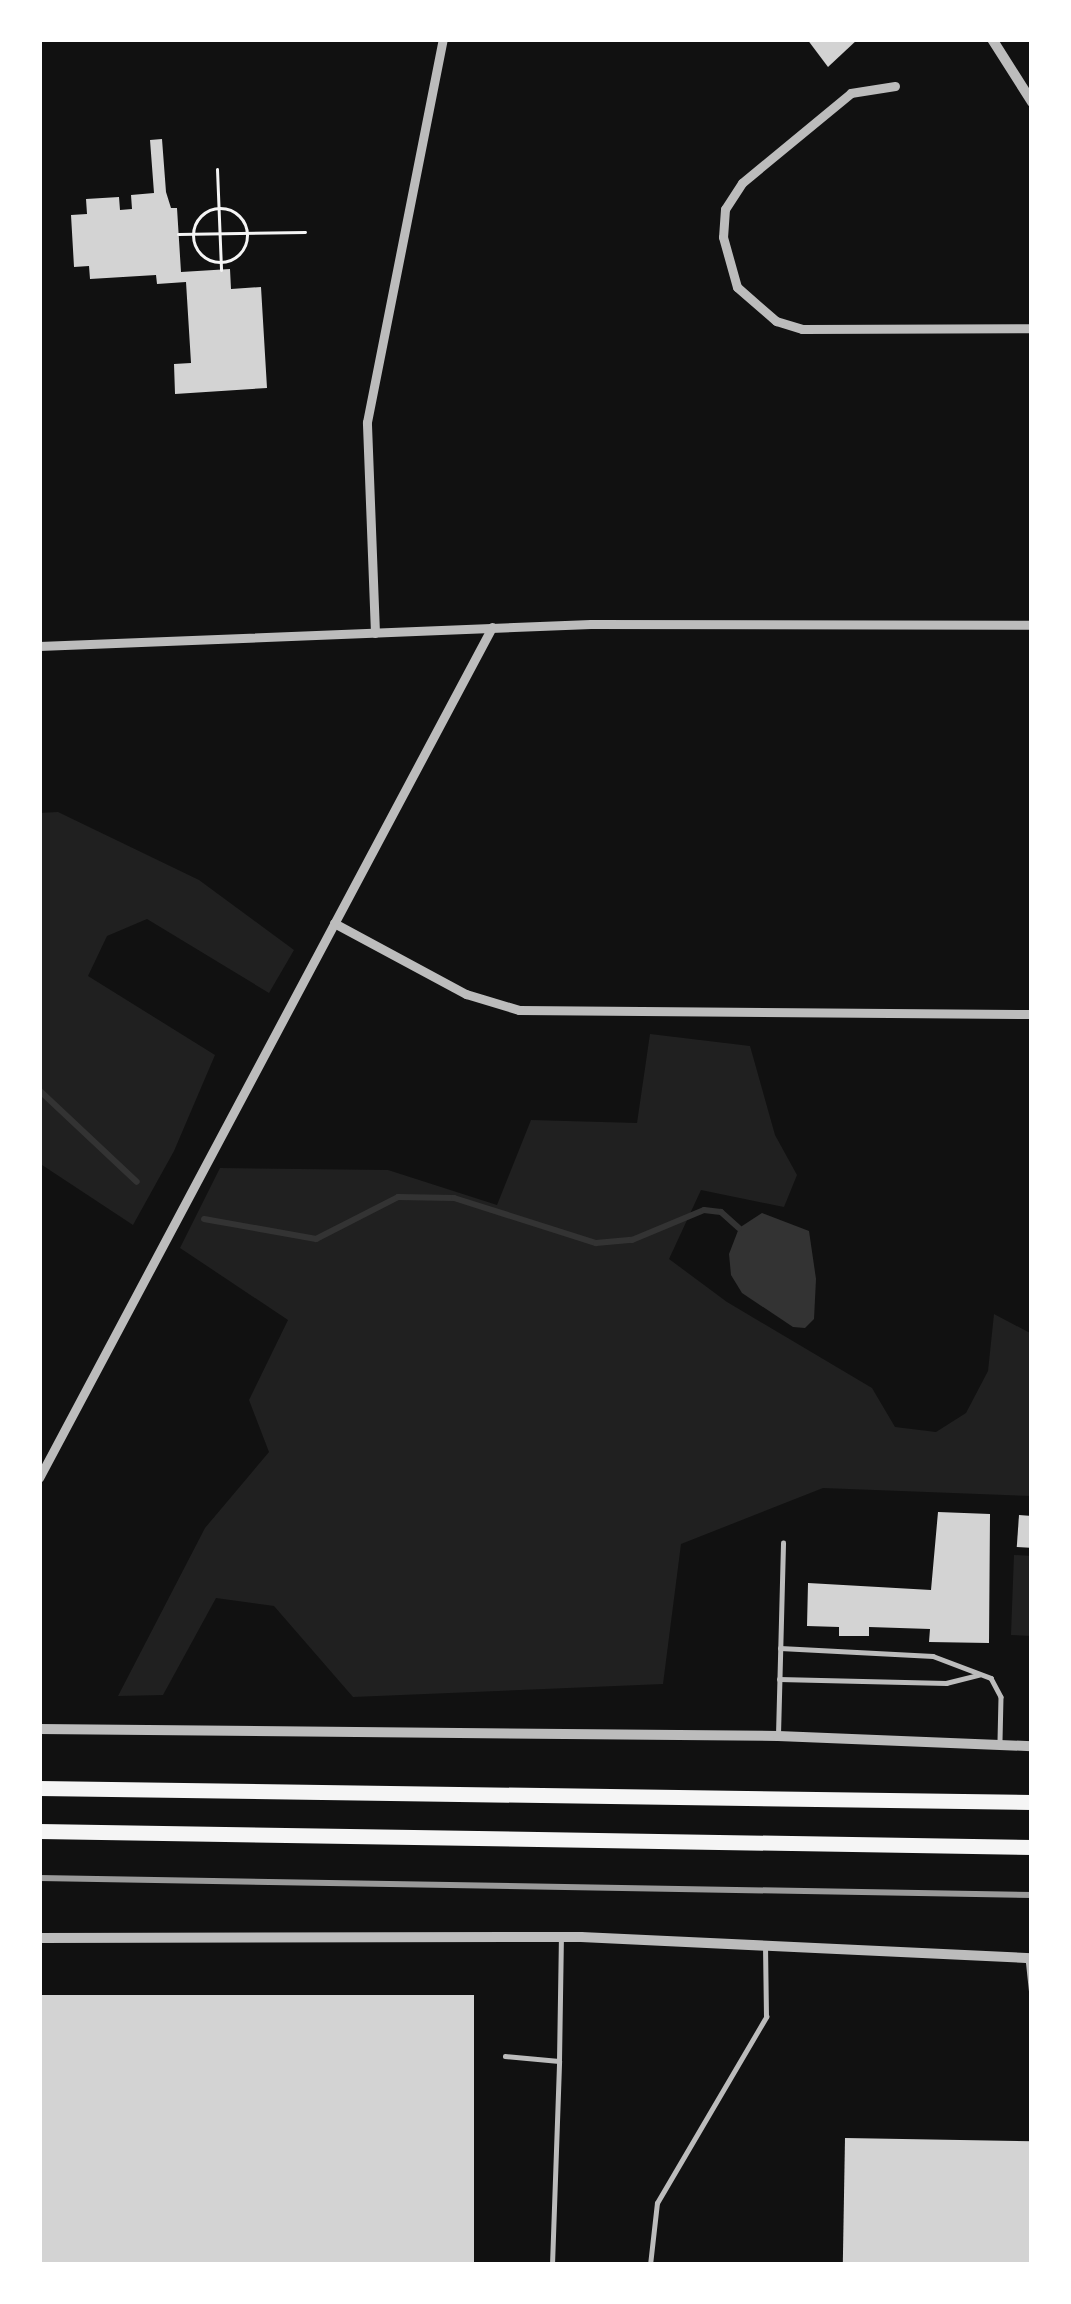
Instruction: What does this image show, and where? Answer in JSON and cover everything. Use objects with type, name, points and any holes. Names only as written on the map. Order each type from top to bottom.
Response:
[{"type":"highway","points":[[39,1788],[1032,1802]]},
{"type":"highway","points":[[39,1831],[1032,1846]]},
{"type":"street","points":[[375,633],[367,422],[443,39]]},
{"type":"street","points":[[992,39],[1032,103]]},
{"type":"street","points":[[895,86],[851,92],[742,183],[725,209],[723,237],[737,287],[776,321],[802,328],[1032,328]]},
{"type":"street","points":[[39,646],[491,628],[1032,625]]},
{"type":"street","points":[[39,1478],[491,628]]},
{"type":"street","points":[[334,923],[466,994],[519,1010],[1032,1014]]},
{"type":"street","points":[[39,1729],[778,1736],[1032,1746]]},
{"type":"street","points":[[39,1938],[561,1937],[765,1942],[1030,1958]]},
{"type":"lane","points":[[778,1736],[783,1543]]},
{"type":"lane","points":[[780,1648],[933,1656],[998,1683],[1000,1746]]},
{"type":"lane","points":[[779,1679],[946,1683],[979,1676]]},
{"type":"lane","points":[[552,2265],[561,1937]]},
{"type":"lane","points":[[650,2265],[657,2203],[766,2017],[765,1942]]},
{"type":"lane","points":[[1030,1958],[1032,1994]]},
{"type":"lane","points":[[505,2056],[559,2061]]},
{"type":"path","points":[[217,169],[221,267]]},
{"type":"path","points":[[192,235],[202,215],[219,208],[240,217],[248,234],[241,253],[221,267]]},
{"type":"path","points":[[178,234],[305,232]]},
{"type":"path","points":[[192,235],[202,255],[221,267]]},
{"type":"shaded area","points":[[58,812],[199,880],[294,950],[269,993],[147,919],[107,936],[88,976],[215,1055],[174,1151],[133,1225],[39,1163],[39,813]]},
{"type":"shaded area","points":[[650,1034],[750,1046],[775,1135],[797,1175],[784,1207],[701,1190],[669,1259],[727,1302],[872,1388],[895,1427],[936,1432],[966,1413],[988,1371],[994,1314],[1032,1334],[1032,1496],[823,1488],[681,1544],[663,1684],[353,1697],[274,1606],[216,1598],[163,1695],[118,1696],[205,1528],[269,1452],[249,1400],[288,1320],[180,1248],[220,1168],[388,1170],[497,1205],[531,1120],[637,1123]]},
{"type":"shaded area","points":[[762,1213],[809,1231],[816,1279],[814,1319],[805,1328],[793,1327],[742,1293],[731,1275],[729,1254],[739,1228]]},
{"type":"shaded area","points":[[1014,1555],[1032,1556],[1032,1636],[1011,1635]]},
{"type":"building","points":[[807,39],[858,39],[828,67]]},
{"type":"building","points":[[162,139],[166,192],[171,208],[177,208],[181,272],[230,269],[231,289],[261,287],[267,388],[175,394],[174,364],[191,363],[186,282],[157,284],[156,275],[90,279],[89,266],[74,267],[71,215],[87,214],[86,199],[119,197],[120,210],[132,209],[131,195],[154,193],[150,140]]},
{"type":"building","points":[[938,1512],[990,1514],[989,1643],[929,1642],[930,1629],[869,1627],[869,1636],[839,1636],[839,1627],[807,1626],[808,1583],[931,1590]]},
{"type":"building","points":[[1019,1515],[1032,1516],[1030,1548],[1017,1547]]},
{"type":"building","points":[[39,1995],[474,1995],[474,2265],[39,2265]]},
{"type":"building","points":[[845,2138],[1032,2141],[1030,2265],[843,2265]]},
{"type":"waterway","points":[[39,1090],[137,1182]]},
{"type":"waterway","points":[[204,1219],[316,1239],[398,1197],[454,1198],[596,1243],[632,1240],[704,1210],[721,1212],[739,1228]]},
{"type":"railway","points":[[39,1878],[1032,1895]]}]
